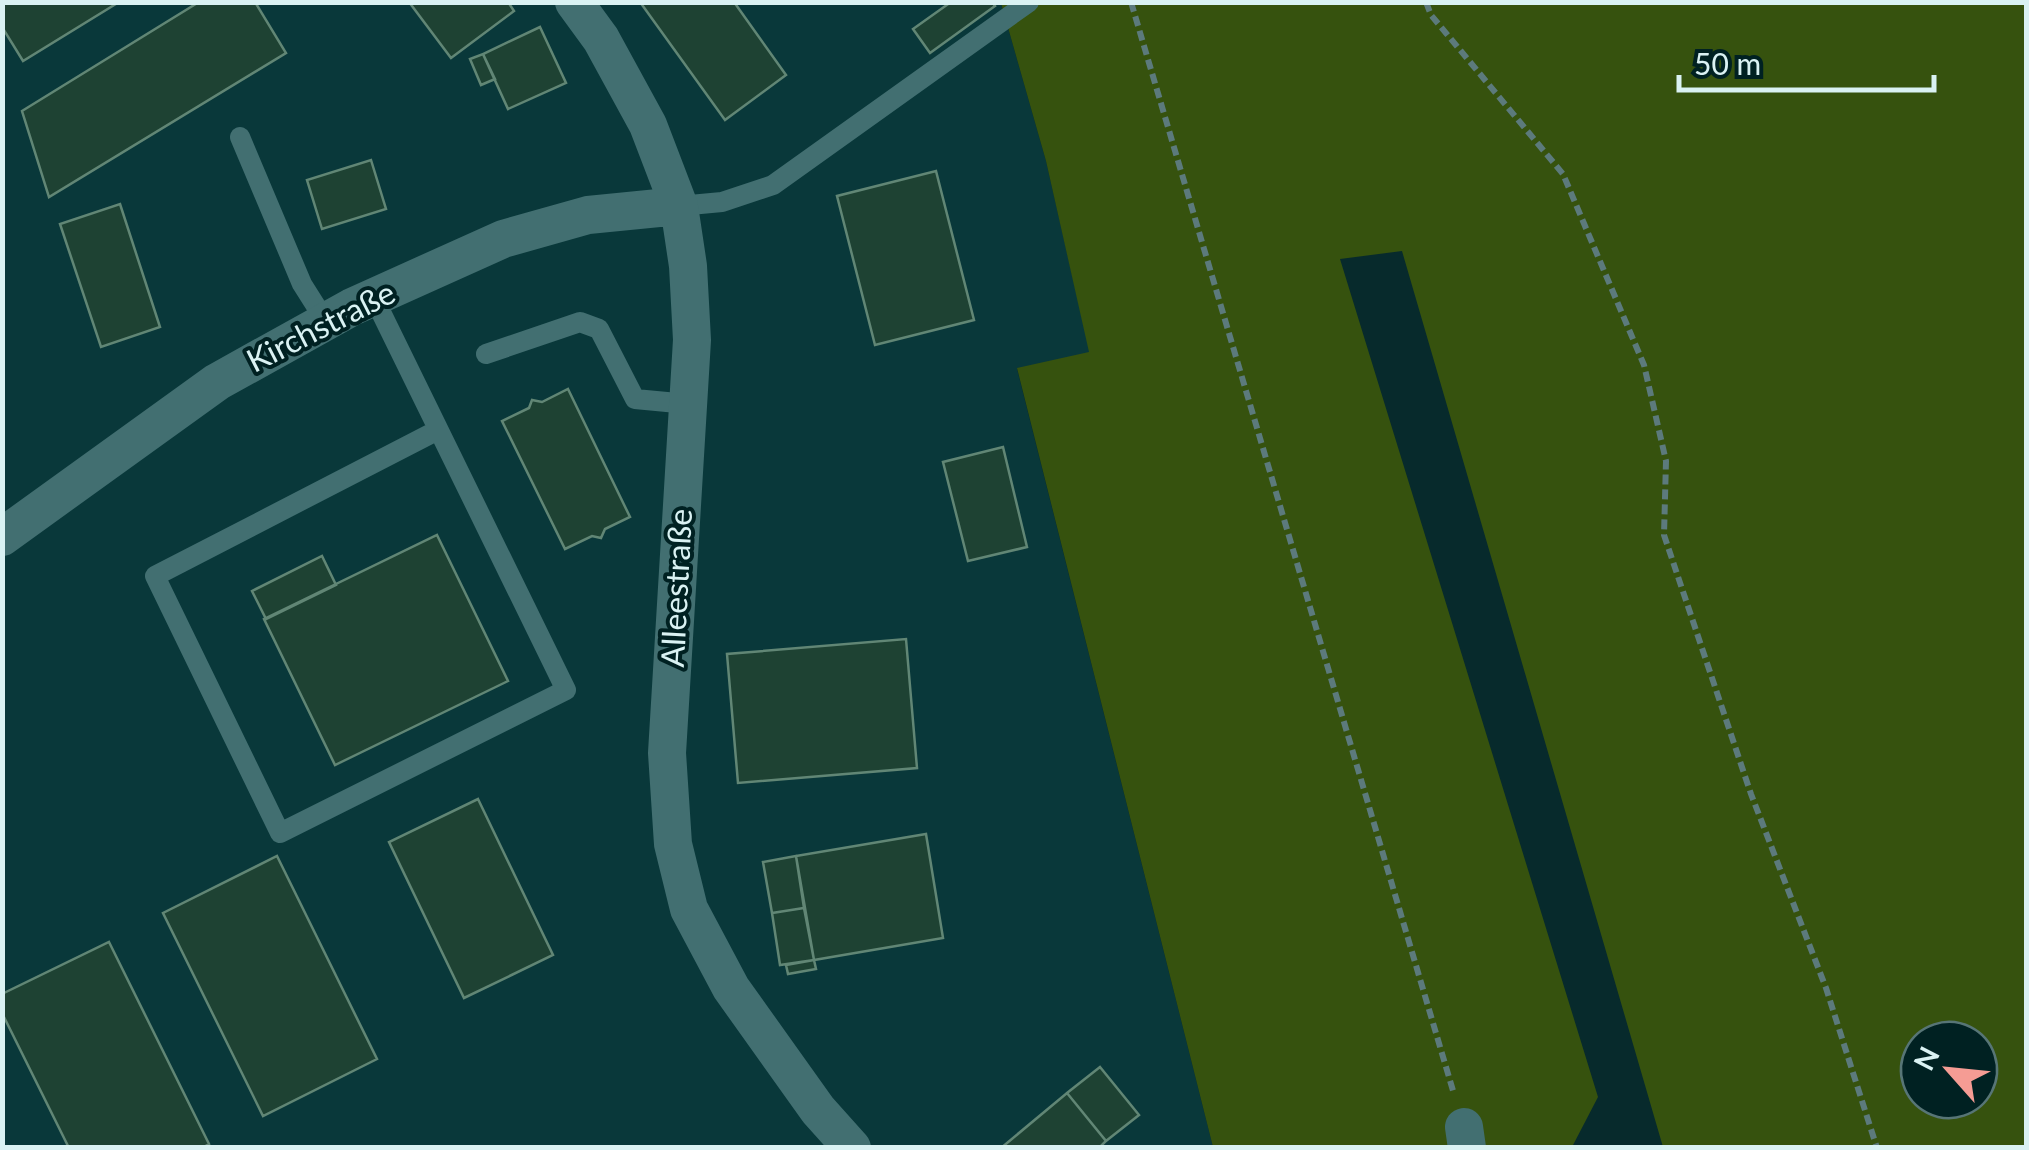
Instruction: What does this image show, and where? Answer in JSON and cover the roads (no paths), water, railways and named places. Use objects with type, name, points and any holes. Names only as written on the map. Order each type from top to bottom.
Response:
[{"type":"street","name":"Alleestraße","points":[[574,2],[601,39],[648,125],[679,206],[688,266],[692,340],[667,753],[673,844],[690,909],[731,988],[818,1110],[852,1148]]},
{"type":"street","name":"Kirchstraße","points":[[2,537],[216,382],[374,298],[503,239],[588,215],[679,206]]},
{"type":"lane","points":[[679,206],[722,202],[773,185],[1029,2]]},
{"type":"lane","points":[[240,137],[302,284],[326,322]]},
{"type":"lane","points":[[374,298],[566,690],[280,834],[155,576],[438,430]]},
{"type":"lane","points":[[486,354],[580,322],[599,329],[634,400],[688,404]]}]
